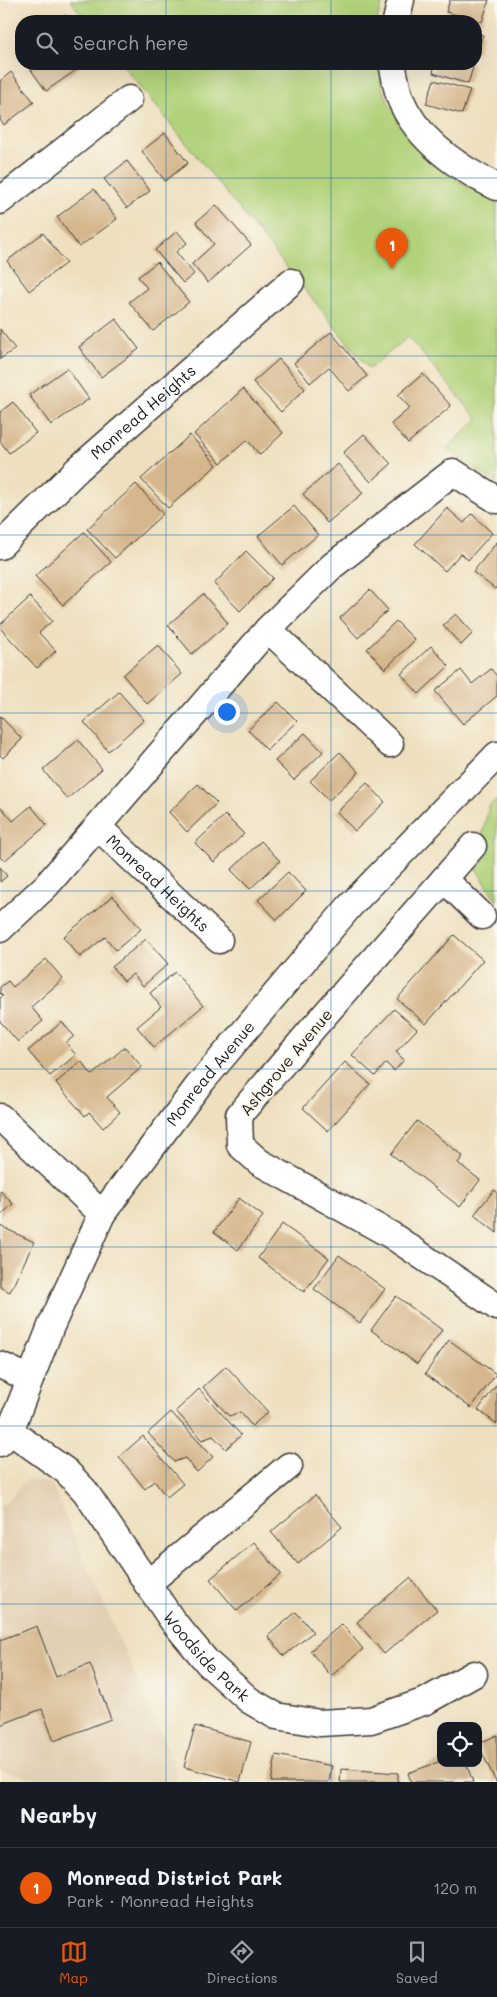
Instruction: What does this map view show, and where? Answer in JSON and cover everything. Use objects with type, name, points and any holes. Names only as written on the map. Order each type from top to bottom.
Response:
[{"type":"street","points":[[398,15],[402,0]]},
{"type":"street","points":[[393,70],[400,97],[418,129],[440,150],[474,176],[497,187]]},
{"type":"street","points":[[0,201],[130,99]]},
{"type":"street","name":"Monread Heights","points":[[0,546],[78,469],[291,282]]},
{"type":"street","name":"Monread Heights","points":[[0,929],[46,886],[268,629],[332,566],[453,472],[497,500]]},
{"type":"street","points":[[268,629],[390,744]]},
{"type":"street","name":"Monread Avenue","points":[[5,1437],[51,1326],[102,1214],[198,1086],[349,907],[497,755]]},
{"type":"street","name":"Monread Heights","points":[[98,827],[219,940]]},
{"type":"street","name":"Ashgrove Avenue","points":[[474,846],[239,1115],[240,1145],[259,1162],[391,1235],[497,1307]]},
{"type":"street","points":[[444,879],[482,916]]},
{"type":"street","points":[[0,1117],[102,1214]]},
{"type":"street","points":[[0,1365],[30,1379]]},
{"type":"street","name":"Woodside Park","points":[[5,1437],[66,1470],[86,1492],[172,1620],[208,1662],[249,1700],[276,1716],[320,1723],[371,1720],[426,1701],[474,1674]]},
{"type":"street","points":[[147,1584],[289,1466]]},
{"type":"shaded area","points":[[28,1479],[51,1484],[178,1772],[176,1782],[51,1782],[0,1770],[0,1508]]},
{"type":"green space","points":[[70,0],[383,0],[379,15],[82,15]]},
{"type":"green space","points":[[127,70],[381,70],[382,88],[389,104],[457,180],[497,201],[497,483],[446,449],[478,419],[408,337],[369,369]]},
{"type":"green space","points":[[497,799],[497,901],[475,867],[489,806]]},
{"type":"building","points":[[450,0],[489,0],[482,22],[482,15],[457,15],[446,12]]},
{"type":"building","points":[[31,70],[76,70],[46,91]]},
{"type":"building","points":[[434,70],[472,70],[468,84],[433,73]]},
{"type":"building","points":[[11,72],[34,102],[4,125],[0,120],[0,81]]},
{"type":"building","points":[[434,80],[470,90],[462,114],[426,104]]},
{"type":"building","points":[[165,133],[188,163],[165,181],[142,151]]},
{"type":"building","points":[[127,161],[150,191],[127,208],[104,179]]},
{"type":"building","points":[[94,189],[117,219],[79,247],[57,217]]},
{"type":"building","points":[[216,205],[251,245],[208,283],[192,264],[214,244],[196,222]]},
{"type":"building","points":[[177,231],[187,243],[176,252],[194,274],[183,283],[155,250]]},
{"type":"building","points":[[43,233],[66,263],[29,291],[7,261]]},
{"type":"building","points":[[157,262],[189,302],[153,331],[129,302],[147,288],[138,277]]},
{"type":"building","points":[[116,319],[139,349],[101,377],[79,347]]},
{"type":"building","points":[[0,329],[15,349],[0,359]]},
{"type":"building","points":[[331,332],[367,376],[349,391],[329,367],[310,383],[294,363]]},
{"type":"building","points":[[279,359],[305,389],[281,412],[253,382]]},
{"type":"building","points":[[67,368],[89,399],[51,425],[29,395]]},
{"type":"building","points":[[423,374],[451,406],[408,443],[391,424],[410,408],[398,395]]},
{"type":"building","points":[[243,389],[283,433],[260,455],[247,440],[221,463],[194,434]]},
{"type":"building","points":[[13,402],[36,433],[9,453],[0,441],[0,412]]},
{"type":"building","points":[[364,434],[391,464],[371,482],[343,453]]},
{"type":"building","points":[[190,435],[217,465],[168,508],[141,479]]},
{"type":"building","points":[[338,464],[363,493],[327,523],[303,494]]},
{"type":"building","points":[[136,484],[163,514],[115,558],[87,529]]},
{"type":"building","points":[[294,506],[318,535],[282,565],[258,536]]},
{"type":"building","points":[[447,508],[464,523],[472,514],[492,533],[468,560],[461,553],[445,571],[415,544]]},
{"type":"building","points":[[84,532],[111,562],[63,605],[35,576]]},
{"type":"building","points":[[497,542],[497,586],[495,589],[473,572]]},
{"type":"building","points":[[246,551],[273,578],[240,611],[214,584]]},
{"type":"building","points":[[370,590],[388,610],[358,638],[340,618]]},
{"type":"building","points":[[203,594],[228,623],[192,654],[168,625]]},
{"type":"building","points":[[30,597],[52,621],[39,633],[56,651],[37,668],[0,628],[0,625]]},
{"type":"building","points":[[456,614],[473,633],[461,645],[443,625]]},
{"type":"building","points":[[396,621],[415,640],[385,669],[367,649]]},
{"type":"building","points":[[158,645],[182,674],[147,704],[123,675]]},
{"type":"building","points":[[431,646],[449,666],[419,694],[401,674]]},
{"type":"building","points":[[491,669],[497,676],[497,696],[463,724],[435,691],[461,670],[472,684]]},
{"type":"building","points":[[119,692],[144,720],[108,751],[84,722]]},
{"type":"building","points":[[278,702],[297,721],[267,750],[248,730]]},
{"type":"building","points":[[0,716],[22,739],[3,758],[0,755]]},
{"type":"building","points":[[305,733],[323,752],[294,780],[275,761]]},
{"type":"building","points":[[78,740],[102,769],[67,799],[43,770]]},
{"type":"building","points":[[340,752],[359,772],[329,800],[310,781]]},
{"type":"building","points":[[367,783],[385,802],[355,831],[337,812]]},
{"type":"building","points":[[198,784],[217,803],[187,832],[169,812]]},
{"type":"building","points":[[31,806],[47,825],[4,861],[0,857],[0,809],[1,807],[13,821]]},
{"type":"building","points":[[225,815],[244,834],[214,862],[195,843]]},
{"type":"building","points":[[261,841],[280,861],[250,889],[231,870]]},
{"type":"building","points":[[0,867],[7,876],[0,882]]},
{"type":"building","points":[[288,872],[306,891],[277,920],[258,900]]},
{"type":"building","points":[[113,896],[141,929],[116,950],[105,937],[80,957],[63,937]]},
{"type":"building","points":[[454,935],[483,960],[426,1024],[397,999]]},
{"type":"building","points":[[146,939],[168,964],[143,986],[133,974],[124,981],[112,967]]},
{"type":"building","points":[[46,959],[63,979],[31,1007],[43,1021],[18,1042],[0,1021],[0,998],[3,996],[0,993],[0,987],[8,981],[13,987]]},
{"type":"building","points":[[175,972],[203,1006],[154,1047],[137,1027],[161,1007],[150,993]]},
{"type":"building","points":[[394,1009],[417,1029],[396,1052],[404,1060],[394,1071],[386,1063],[375,1076],[352,1055]]},
{"type":"building","points":[[62,1022],[74,1036],[66,1043],[76,1055],[50,1076],[28,1051]]},
{"type":"building","points":[[125,1047],[142,1067],[107,1097],[120,1112],[103,1128],[89,1112],[85,1116],[56,1083],[81,1061],[92,1075]]},
{"type":"building","points":[[345,1062],[370,1084],[328,1131],[303,1108]]},
{"type":"building","points":[[417,1121],[463,1156],[458,1163],[480,1180],[460,1207],[391,1154]]},
{"type":"building","points":[[0,1190],[13,1204],[0,1216]]},
{"type":"building","points":[[494,1190],[497,1192],[497,1233],[474,1215]]},
{"type":"building","points":[[239,1198],[263,1216],[238,1250],[214,1232]]},
{"type":"building","points":[[282,1224],[329,1258],[304,1292],[258,1258]]},
{"type":"building","points":[[0,1226],[34,1242],[10,1292],[0,1287]]},
{"type":"building","points":[[339,1255],[385,1289],[360,1323],[314,1289]]},
{"type":"building","points":[[396,1296],[442,1330],[417,1364],[371,1330]]},
{"type":"building","points":[[449,1340],[496,1374],[471,1408],[425,1374]]},
{"type":"building","points":[[226,1366],[268,1412],[252,1426],[240,1412],[229,1416],[203,1387]]},
{"type":"building","points":[[497,1384],[497,1424],[478,1410]]},
{"type":"building","points":[[199,1389],[241,1435],[226,1449],[213,1436],[202,1440],[176,1411]]},
{"type":"building","points":[[171,1412],[213,1457],[197,1472],[185,1458],[174,1462],[148,1433]]},
{"type":"building","points":[[143,1436],[183,1484],[167,1497],[154,1481],[145,1489],[119,1457]]},
{"type":"building","points":[[315,1495],[342,1527],[298,1564],[271,1532]]},
{"type":"building","points":[[254,1542],[281,1574],[237,1611],[210,1579]]},
{"type":"building","points":[[410,1578],[437,1610],[384,1654],[357,1622]]},
{"type":"building","points":[[296,1612],[313,1632],[284,1656],[268,1636]]},
{"type":"building","points":[[342,1624],[363,1649],[331,1676],[310,1651]]},
{"type":"building","points":[[37,1626],[56,1677],[90,1664],[111,1719],[54,1741],[42,1709],[0,1725],[0,1640]]},
{"type":"building","points":[[195,1726],[251,1742],[240,1782],[184,1767]]},
{"type":"building","points":[[497,1735],[497,1782],[482,1752],[482,1742]]},
{"type":"building","points":[[276,1755],[332,1766],[329,1782],[271,1782]]},
{"type":"building","points":[[437,1762],[437,1767],[467,1767],[473,1782],[411,1782],[408,1773]]},
{"type":"building","points":[[341,1769],[398,1773],[398,1782],[340,1782]]},
{"type":"place","name":"Monread District Park","points":[[392,269]]}]
